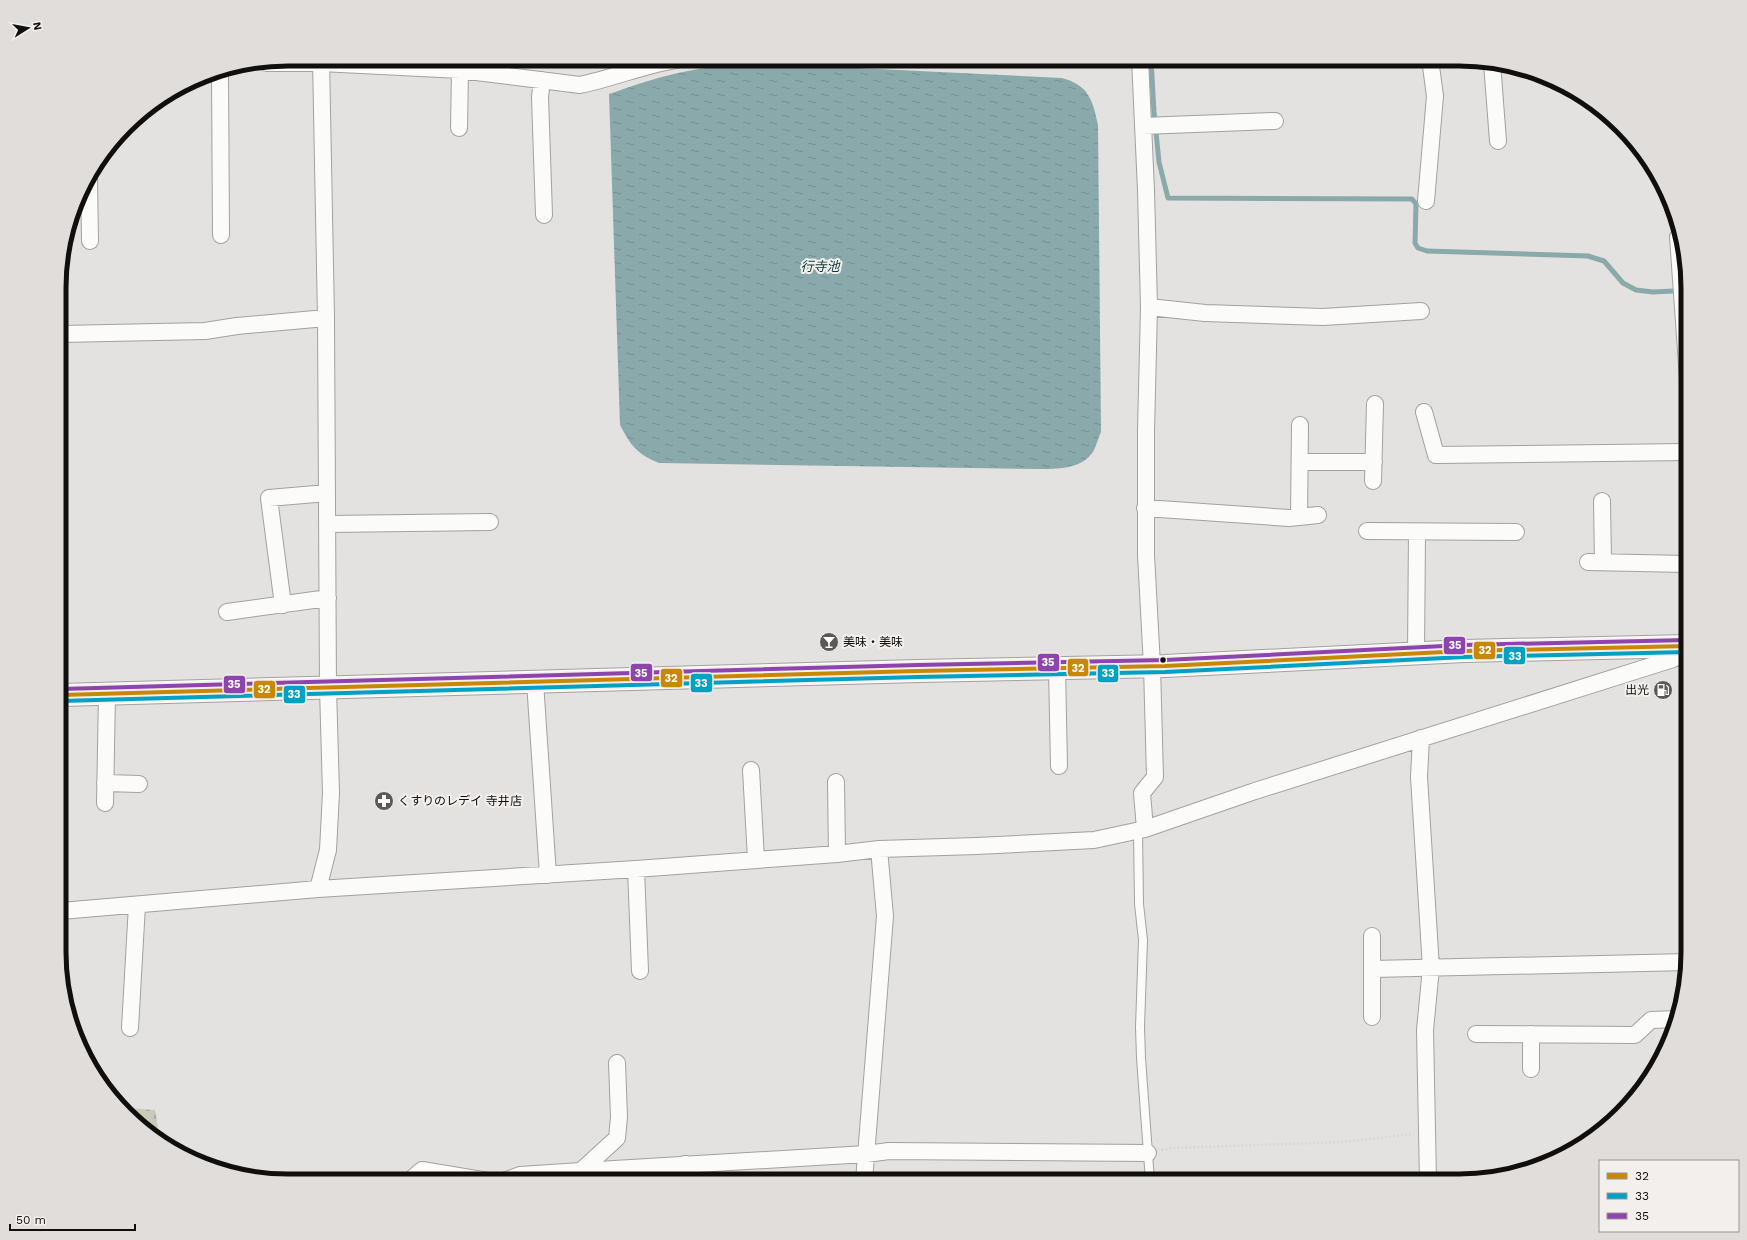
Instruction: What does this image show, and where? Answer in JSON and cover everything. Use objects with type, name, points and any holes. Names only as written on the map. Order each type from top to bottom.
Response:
[{"type":"main road","points":[[66,695],[1152,666],[1416,653],[1681,646]]},
{"type":"street","points":[[318,889],[328,850],[331,793],[328,688],[326,318],[321,66]]},
{"type":"street","points":[[398,66],[460,70],[580,85],[598,82],[648,66]]},
{"type":"street","points":[[1141,66],[1151,125],[1146,190],[1149,307],[1145,508],[1156,777],[1142,793],[1142,830]]},
{"type":"street","points":[[1426,201],[1435,96],[1431,66]]},
{"type":"street","points":[[1492,69],[1498,141]]},
{"type":"street","points":[[459,128],[460,70]]},
{"type":"street","points":[[220,77],[221,235]]},
{"type":"street","points":[[542,80],[540,97],[544,215]]},
{"type":"street","points":[[1151,125],[1275,121]]},
{"type":"street","points":[[89,190],[90,241]]},
{"type":"street","points":[[1149,307],[1205,313],[1323,317],[1421,311]]},
{"type":"street","points":[[66,334],[205,331],[237,326],[326,318]]},
{"type":"street","points":[[1373,481],[1375,404]]},
{"type":"street","points":[[1424,412],[1436,454],[1681,452]]},
{"type":"street","points":[[1299,517],[1300,426]]},
{"type":"street","points":[[1300,462],[1374,462]]},
{"type":"street","points":[[283,605],[269,498],[327,493]]},
{"type":"street","points":[[1602,501],[1596,562],[1681,564]]},
{"type":"street","points":[[1145,508],[1289,518],[1318,515]]},
{"type":"street","points":[[327,524],[490,522]]},
{"type":"street","points":[[1367,531],[1516,532]]},
{"type":"street","points":[[1416,653],[1417,532]]},
{"type":"street","points":[[227,612],[328,598]]},
{"type":"street","points":[[66,911],[137,906],[318,889],[636,869],[837,854],[879,849],[1094,840],[1142,830],[1255,790],[1673,659],[1681,655]]},
{"type":"street","points":[[1057,668],[1060,766]]},
{"type":"street","points":[[535,682],[548,875]]},
{"type":"street","points":[[105,803],[107,694]]},
{"type":"street","points":[[1421,738],[1419,777],[1431,968],[1425,1030],[1428,1174]]},
{"type":"street","points":[[752,770],[756,859]]},
{"type":"street","points":[[836,782],[837,854]]},
{"type":"street","points":[[106,783],[139,784]]},
{"type":"street","points":[[865,1174],[885,916],[879,849]]},
{"type":"street","points":[[636,869],[640,971]]},
{"type":"street","points":[[130,1028],[137,906]]},
{"type":"street","points":[[1372,936],[1372,1017]]},
{"type":"street","points":[[1372,969],[1681,962]]},
{"type":"street","points":[[1476,1034],[1635,1035],[1651,1020],[1670,1019]]},
{"type":"street","points":[[1531,1034],[1531,1069]]},
{"type":"street","points":[[583,1174],[617,1138],[619,1117],[617,1063]]},
{"type":"street","points":[[598,1174],[685,1164],[866,1154],[889,1151],[1148,1153]]},
{"type":"street","points":[[685,1164],[686,1174]]},
{"type":"street","points":[[417,1174],[422,1170],[446,1174]]},
{"type":"lane","points":[[1142,830],[1140,904],[1143,940],[1140,1027],[1150,1174]]},
{"type":"path","points":[[1148,1153],[1173,1148],[1343,1142],[1427,1132]]},
{"type":"green space","points":[[130,1108],[155,1110],[159,1133]]},
{"type":"water","name":"行寺池","points":[[731,66],[815,66],[1062,78],[1071,81],[1084,90],[1092,101],[1098,125],[1101,432],[1094,450],[1089,457],[1076,465],[1044,469],[659,463],[640,453],[631,444],[620,425],[609,94],[658,78],[709,68]]},
{"type":"waterway","points":[[1151,66],[1159,162],[1168,198],[1412,199],[1416,204],[1415,243],[1418,248],[1427,251],[1588,256],[1604,261],[1623,283],[1636,290],[1653,292],[1673,291]]},
{"type":"transit line","name":"35","points":[[66,689],[918,665],[1165,660],[1464,645],[1681,640]]},
{"type":"transit line","name":"32","points":[[66,695],[918,671],[1165,666],[1464,651],[1681,646]]},
{"type":"transit line","name":"33","points":[[66,701],[918,677],[1165,672],[1464,657],[1681,652]]},
{"type":"place","name":"美味・美味","points":[[829,642]]},
{"type":"place","name":"出光","points":[[1663,690]]},
{"type":"place","name":"くすりのレデイ 寺井店","points":[[384,801]]}]
